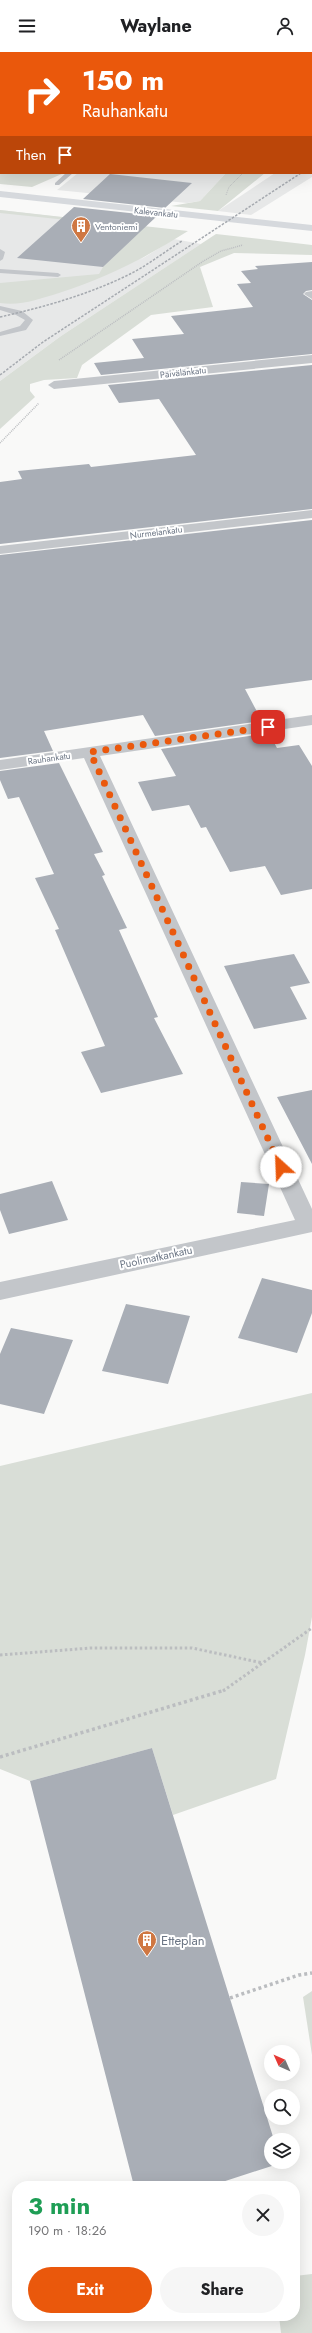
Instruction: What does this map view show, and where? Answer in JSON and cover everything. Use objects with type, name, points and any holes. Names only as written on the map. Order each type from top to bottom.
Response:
[{"type":"main road","name":"Kalevankatu","points":[[0,194],[312,228]]},
{"type":"main road","name":"Kalevankatu","points":[[0,202],[312,235]]},
{"type":"street","name":"Päivälänkatu","points":[[54,385],[312,359]]},
{"type":"street","name":"Nurmelankatu","points":[[0,550],[312,514]]},
{"type":"street","name":"Rauhankatu","points":[[0,764],[312,720]]},
{"type":"street","points":[[90,752],[310,1224]]},
{"type":"street","name":"Puolimatkankatu","points":[[0,1291],[310,1224]]},
{"type":"lane","points":[[57,184],[69,174]]},
{"type":"lane","points":[[0,251],[2,252],[0,259]]},
{"type":"lane","points":[[0,271],[58,275]]},
{"type":"lane","points":[[0,308],[19,313],[29,320],[23,328],[0,334]]},
{"type":"path","points":[[0,443],[37,406],[54,385],[51,365],[98,331],[166,287],[192,267],[218,250],[250,245]]},
{"type":"path","points":[[0,1757],[222,1692],[312,1628]]},
{"type":"path","points":[[0,1655],[91,1648],[192,1648],[263,1663]]},
{"type":"path","points":[[230,1998],[299,1975],[312,1973]]},
{"type":"shaded area","points":[[0,174],[62,174],[32,187],[0,184]]},
{"type":"shaded area","points":[[77,174],[225,174],[200,201],[187,203],[57,190]]},
{"type":"shaded area","points":[[225,174],[264,174],[218,211],[171,206],[200,201]]},
{"type":"shaded area","points":[[274,174],[312,174],[312,177],[251,215],[218,211]]},
{"type":"shaded area","points":[[0,210],[180,231],[140,260],[174,239],[201,244],[61,336],[0,381]]},
{"type":"shaded area","points":[[0,210],[188,231],[142,258],[93,281],[30,301],[8,304],[0,303],[0,283],[99,274],[103,267],[144,228],[0,213]]},
{"type":"shaded area","points":[[216,234],[312,245],[312,255],[234,253],[200,267],[213,307],[151,315],[82,365],[77,378],[44,380],[30,384],[30,391],[35,397],[0,429],[0,381],[61,336]]},
{"type":"shaded area","points":[[312,1393],[312,1617],[305,1655],[276,1779],[173,1815],[152,1748],[30,1781],[0,1769],[0,1466]]},
{"type":"shaded area","points":[[312,1991],[312,2055],[303,1997]]},
{"type":"shaded area","points":[[312,2274],[312,2333],[281,2333],[280,2321],[300,2321],[300,2275]]},
{"type":"building","points":[[110,174],[192,183],[165,208],[83,199]]},
{"type":"building","name":"Ventoniemi","points":[[74,207],[157,216],[103,267],[17,258]]},
{"type":"building","points":[[312,262],[312,290],[306,291],[303,294],[312,300],[312,354],[101,375],[94,363],[144,358],[132,339],[184,334],[171,316],[253,307],[237,284],[251,283],[241,271],[258,269],[255,266]]},
{"type":"building","points":[[312,365],[312,509],[0,544],[0,482],[22,479],[18,471],[89,464],[91,467],[196,455],[159,399],[119,403],[108,385]]},
{"type":"building","points":[[312,520],[312,680],[245,689],[262,721],[155,736],[143,715],[44,731],[53,751],[0,758],[0,555]]},
{"type":"building","points":[[269,733],[277,748],[299,745],[312,766],[312,889],[281,895],[265,866],[230,872],[206,827],[201,828],[189,805],[152,811],[138,782],[176,776],[161,749]]},
{"type":"building","points":[[59,763],[103,852],[94,854],[105,875],[102,876],[127,928],[119,930],[158,1017],[154,1018],[183,1074],[101,1093],[81,1052],[105,1046],[55,930],[59,929],[35,878],[54,874],[19,797],[8,799],[0,780],[0,771]]},
{"type":"building","points":[[294,954],[310,983],[290,987],[307,1019],[254,1029],[224,966]]},
{"type":"building","points":[[312,1090],[312,1164],[277,1097]]},
{"type":"building","points":[[52,1181],[68,1220],[9,1234],[0,1210],[0,1194]]},
{"type":"building","points":[[241,1182],[269,1184],[264,1216],[237,1213]]},
{"type":"building","points":[[262,1278],[312,1290],[312,1313],[297,1353],[238,1338]]},
{"type":"building","points":[[126,1304],[190,1316],[168,1384],[102,1371]]},
{"type":"building","points":[[11,1328],[73,1340],[44,1414],[0,1404],[0,1354]]},
{"type":"building","name":"Etteplan","points":[[152,1748],[264,2108],[264,2125],[269,2125],[272,2133],[264,2133],[264,2169],[225,2181],[133,2181],[30,1781]]},
{"type":"railway","points":[[0,375],[43,342],[299,174]]},
{"type":"railway","points":[[0,317],[65,300],[97,289],[128,275],[182,241]]},
{"type":"place","name":"Ventoniemi","points":[[81,243]]},
{"type":"place","name":"Etteplan","points":[[147,1957]]},
{"type":"route","points":[[268,727],[90,752],[281,1167]]}]
